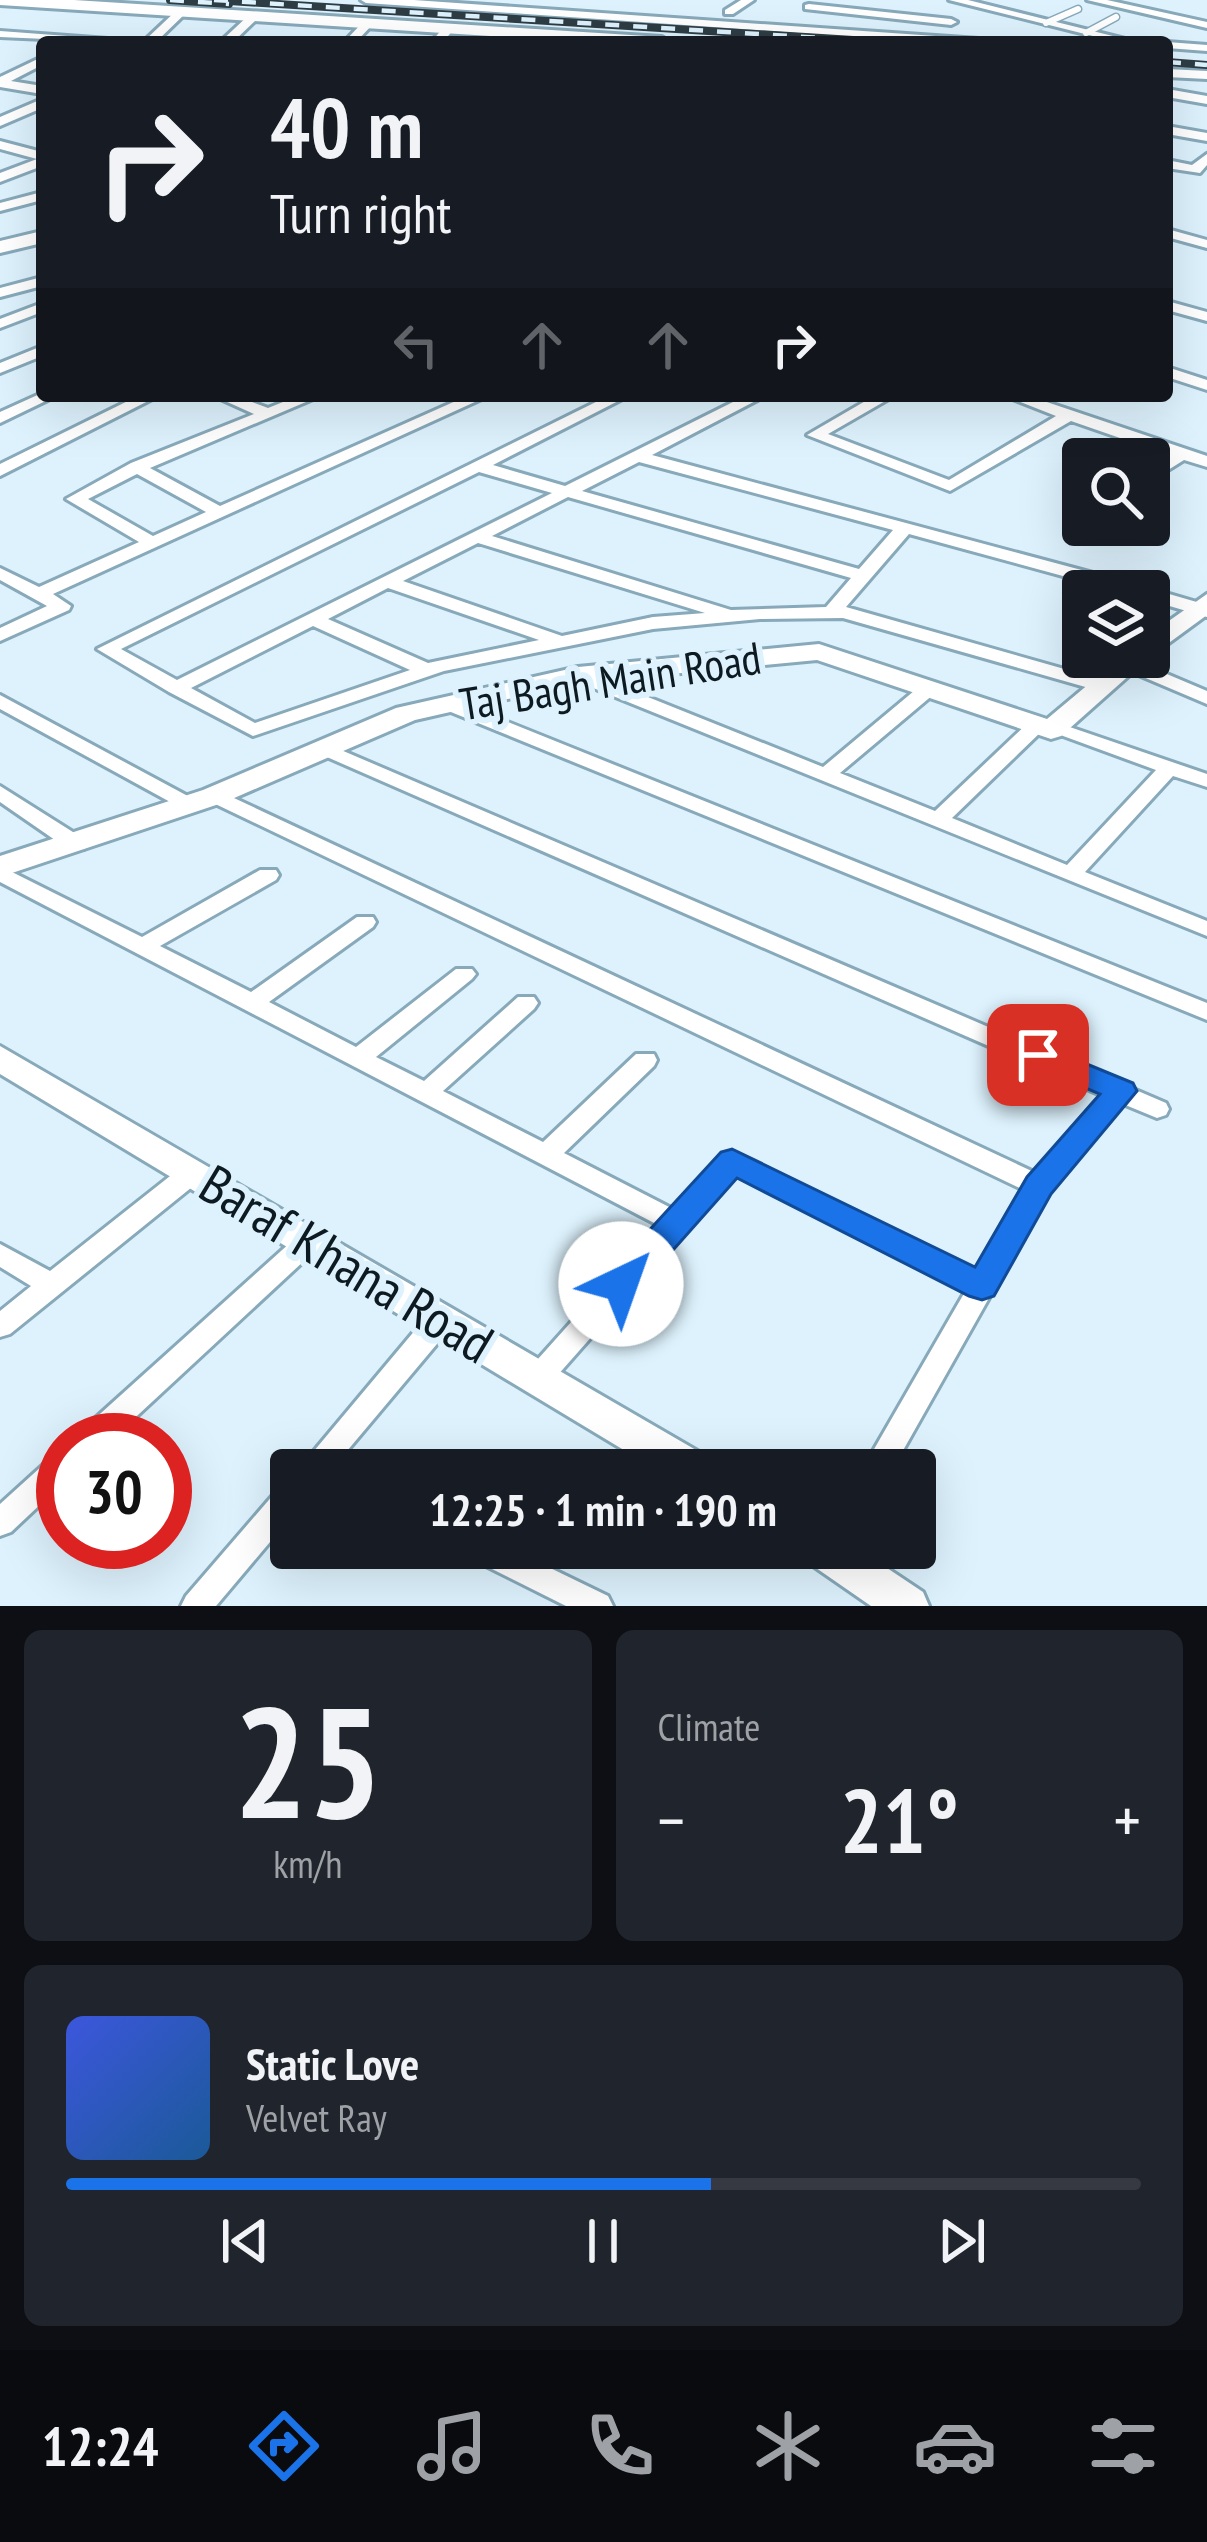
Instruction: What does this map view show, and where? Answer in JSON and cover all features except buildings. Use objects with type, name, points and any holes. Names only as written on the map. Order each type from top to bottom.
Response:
[{"type":"street","points":[[0,0],[367,24],[475,36]]},
{"type":"street","points":[[366,0],[896,36]]},
{"type":"street","points":[[598,15],[608,0]]},
{"type":"street","points":[[729,12],[748,0]]},
{"type":"street","points":[[881,14],[906,0]]},
{"type":"street","points":[[954,0],[1101,36]]},
{"type":"street","points":[[1007,14],[1039,0]]},
{"type":"street","points":[[1092,0],[1207,25]]},
{"type":"street","points":[[785,28],[790,18],[815,3],[951,22]]},
{"type":"street","points":[[155,36],[181,12]]},
{"type":"street","points":[[232,36],[253,16]]},
{"type":"street","points":[[356,36],[367,24]]},
{"type":"street","points":[[0,34],[36,37]]},
{"type":"street","points":[[0,44],[17,35]]},
{"type":"street","points":[[1173,45],[1207,48]]},
{"type":"street","points":[[0,83],[36,63]]},
{"type":"street","points":[[1173,73],[1207,75]]},
{"type":"street","points":[[0,83],[36,89]]},
{"type":"street","points":[[1173,94],[1207,100]]},
{"type":"street","points":[[0,122],[36,107]]},
{"type":"street","points":[[1173,131],[1207,136]]},
{"type":"street","points":[[0,145],[36,156]]},
{"type":"street","points":[[22,151],[36,145]]},
{"type":"street","points":[[1201,171],[1207,158]]},
{"type":"street","points":[[0,178],[36,161]]},
{"type":"street","points":[[0,207],[36,198]]},
{"type":"street","points":[[1173,235],[1207,244]]},
{"type":"street","points":[[0,247],[36,239]]},
{"type":"street","points":[[0,293],[36,283]]},
{"type":"street","points":[[1173,306],[1207,316]]},
{"type":"street","points":[[4,319],[36,310]]},
{"type":"street","points":[[0,368],[36,353]]},
{"type":"street","points":[[1173,374],[1207,385]]},
{"type":"street","points":[[0,418],[36,402]]},
{"type":"street","points":[[0,471],[138,402]]},
{"type":"street","points":[[238,402],[269,414]]},
{"type":"street","points":[[153,543],[75,499],[137,467],[298,402]]},
{"type":"street","points":[[38,594],[467,402]]},
{"type":"street","points":[[608,402],[107,650],[253,730],[427,670],[653,623],[735,615],[831,612],[1103,686]]},
{"type":"street","points":[[176,688],[745,402]]},
{"type":"street","points":[[875,402],[815,435],[950,486],[1069,415]]},
{"type":"street","points":[[1031,402],[1207,463]]},
{"type":"street","points":[[1170,462],[1181,454]]},
{"type":"street","points":[[637,456],[1062,570]]},
{"type":"street","points":[[477,466],[863,576]]},
{"type":"street","points":[[137,467],[220,513]]},
{"type":"street","points":[[831,612],[905,528]]},
{"type":"street","points":[[477,537],[735,615]]},
{"type":"street","points":[[0,573],[62,606],[0,635]]},
{"type":"street","points":[[387,582],[561,641]]},
{"type":"street","points":[[1170,599],[1204,606]]},
{"type":"street","points":[[1170,632],[1204,606]]},
{"type":"street","points":[[312,619],[427,670]]},
{"type":"street","name":"Taj Bagh Main Road","points":[[0,870],[202,801],[406,714],[578,675],[819,652],[1046,726]]},
{"type":"street","points":[[578,675],[1207,928]]},
{"type":"street","points":[[1170,675],[1207,698]]},
{"type":"street","points":[[938,820],[1046,726],[1113,678]]},
{"type":"street","points":[[826,775],[927,690]]},
{"type":"street","points":[[0,701],[202,801],[1039,1186]]},
{"type":"street","points":[[448,704],[1207,1012]]},
{"type":"street","points":[[1046,726],[1207,781]]},
{"type":"street","points":[[327,750],[1157,1109]]},
{"type":"street","points":[[1071,874],[1168,768]]},
{"type":"street","points":[[0,792],[76,844]]},
{"type":"street","points":[[0,870],[676,1222]]},
{"type":"street","points":[[142,947],[268,875]]},
{"type":"street","points":[[252,1003],[364,922]]},
{"type":"street","points":[[358,1058],[464,974]]},
{"type":"street","points":[[426,1093],[526,1003]]},
{"type":"street","name":"Baraf Khana Road","points":[[0,1058],[658,1449]]},
{"type":"street","points":[[546,1155],[645,1060]]},
{"type":"street","points":[[889,1449],[1039,1186],[1121,1091]]},
{"type":"street","points":[[538,1377],[732,1161],[982,1286]]},
{"type":"street","points":[[0,1326],[193,1172]]},
{"type":"street","points":[[121,1413],[310,1240]]},
{"type":"street","points":[[0,1254],[51,1285]]},
{"type":"street","points":[[333,1449],[442,1318]]},
{"type":"street","points":[[0,1523],[36,1490]]},
{"type":"street","points":[[197,1606],[270,1521]]},
{"type":"street","points":[[522,1569],[597,1606]]},
{"type":"street","points":[[850,1569],[889,1602]]},
{"type":"lane","points":[[1046,23],[1078,9]]},
{"type":"lane","points":[[1086,33],[1116,17]]},
{"type":"railway","points":[[170,0],[229,4]]},
{"type":"railway","points":[[214,0],[789,36]]},
{"type":"railway","points":[[1173,62],[1207,65]]},
{"type":"route","points":[[621,1284],[732,1161],[982,1286],[1039,1186],[1121,1091],[1038,1055]]}]
